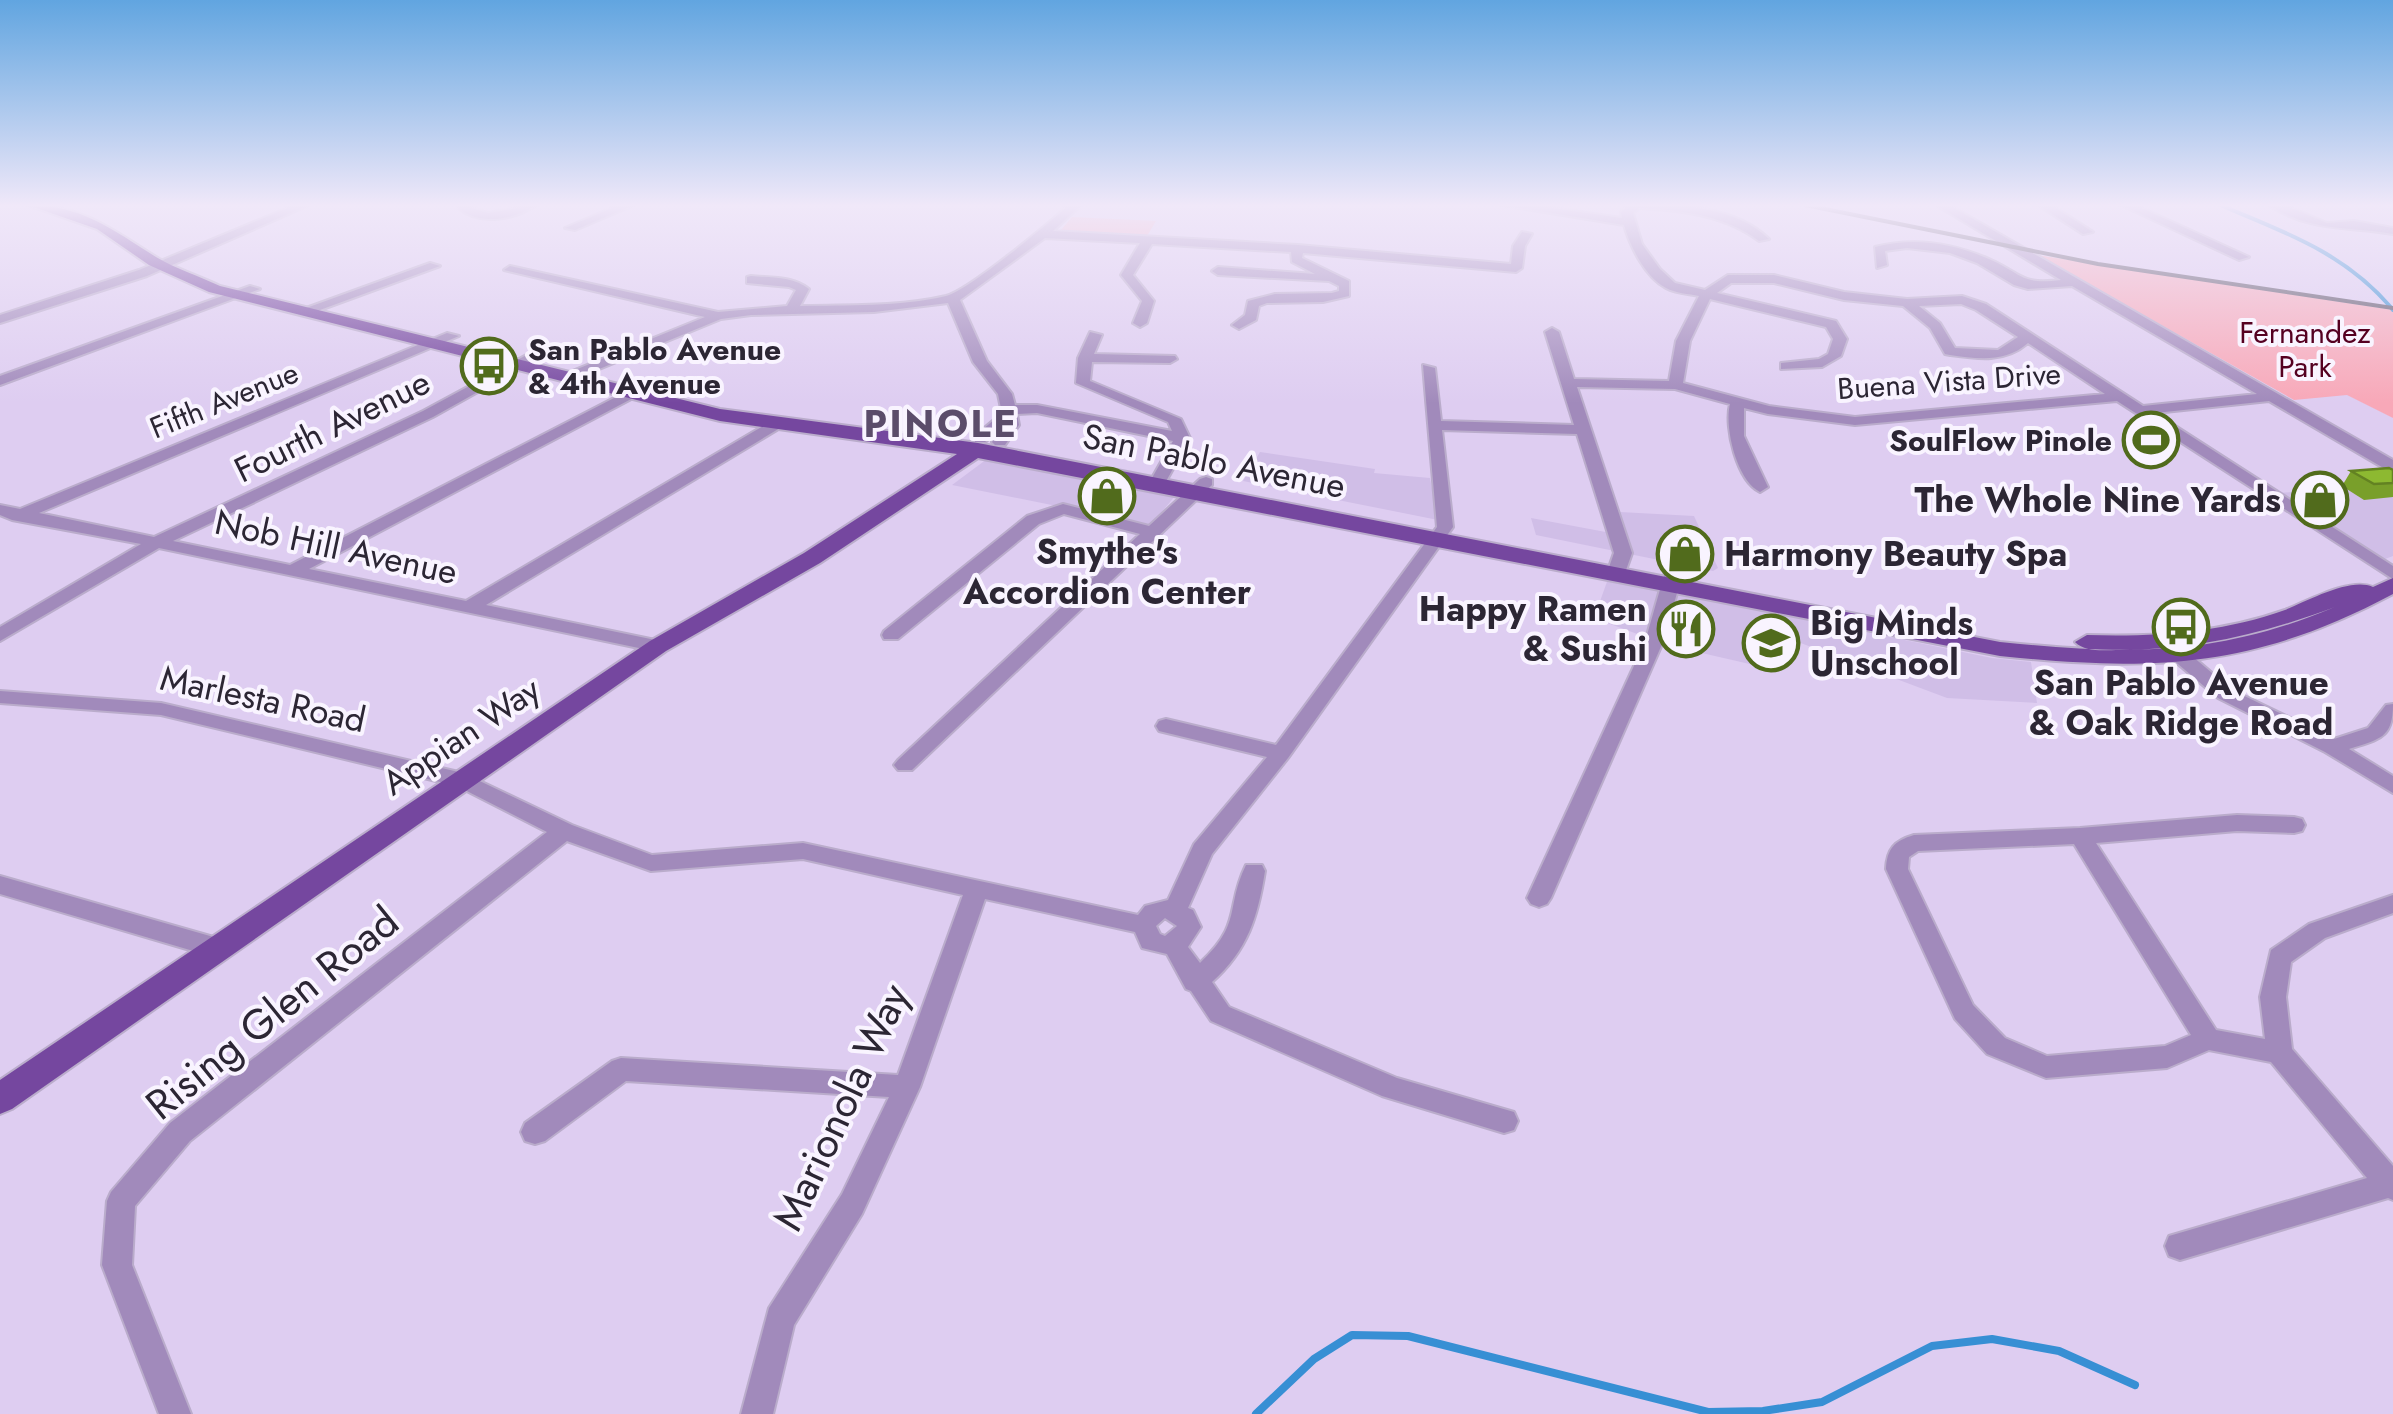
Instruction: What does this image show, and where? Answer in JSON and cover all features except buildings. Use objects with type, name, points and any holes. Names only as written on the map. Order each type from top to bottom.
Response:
[{"type":"main road","name":"San Pablo Avenue","points":[[178,271],[245,292],[452,336],[525,360]]},
{"type":"main road","name":"San Pablo Avenue","points":[[204,271],[245,292]]},
{"type":"main road","name":"San Pablo Avenue","points":[[313,308],[435,344],[525,360],[639,389],[787,416],[984,444],[1619,567],[2000,649],[2122,660],[2279,639],[2348,612],[2393,583]]},
{"type":"main road","name":"San Pablo Avenue","points":[[639,389],[668,404],[775,424],[914,441],[984,444]]},
{"type":"main road","points":[[914,441],[937,452],[924,484]]},
{"type":"main road","name":"Appian Way","points":[[0,1099],[658,646],[812,558],[984,444]]},
{"type":"street","points":[[2,317],[146,271]]},
{"type":"street","points":[[313,308],[420,271]]},
{"type":"street","points":[[514,271],[718,316],[874,308],[953,299],[992,271]]},
{"type":"street","points":[[1129,271],[1127,275],[1148,301],[1140,323]]},
{"type":"street","points":[[1218,271],[1318,280],[1332,276]]},
{"type":"street","points":[[1239,326],[1251,317],[1254,304],[1264,298],[1334,298],[1345,292],[1344,284],[1318,271]]},
{"type":"street","points":[[1652,271],[1671,286],[1831,324],[1840,339],[1834,356],[1822,363],[1786,366]]},
{"type":"street","points":[[2002,271],[2017,282],[2031,285],[2076,282]]},
{"type":"street","points":[[2057,271],[2393,467]]},
{"type":"street","name":"Buena Vista Drive","points":[[1706,295],[1728,279],[1748,278],[1907,303],[1962,300],[1982,307],[2026,336],[2016,349],[1990,356],[1950,351],[1935,326],[1907,303]]},
{"type":"street","points":[[750,280],[792,283],[802,288],[790,310]]},
{"type":"street","points":[[0,381],[245,292]]},
{"type":"street","points":[[1675,385],[1682,340],[1706,295]]},
{"type":"street","points":[[953,299],[980,362],[1004,394],[1012,424],[984,444]]},
{"type":"street","points":[[578,373],[718,316]]},
{"type":"street","points":[[1552,332],[1623,553],[1619,567]]},
{"type":"street","points":[[1095,335],[1085,358],[1083,383],[1174,420],[1182,438]]},
{"type":"street","name":"Fifth Avenue","points":[[9,513],[452,336]]},
{"type":"street","points":[[2026,336],[2393,574]]},
{"type":"street","points":[[1085,358],[1170,360]]},
{"type":"street","name":"Fourth Avenue","points":[[0,635],[155,544],[445,406],[525,360]]},
{"type":"street","points":[[1176,910],[1202,850],[1281,753],[1441,533],[1428,368]]},
{"type":"street","name":"Buena Vista Drive","points":[[1568,383],[1675,385],[1738,402],[1855,421],[2116,396]]},
{"type":"street","points":[[294,568],[639,389]]},
{"type":"street","points":[[2142,410],[2270,397]]},
{"type":"street","points":[[1738,402],[1732,421],[1734,434],[1760,487]]},
{"type":"street","points":[[1008,413],[1036,409],[1182,438]]},
{"type":"street","points":[[470,607],[775,424]]},
{"type":"street","points":[[1435,425],[1584,430]]},
{"type":"street","points":[[1160,479],[1182,438]]},
{"type":"street","points":[[906,766],[1201,488]]},
{"type":"street","points":[[892,635],[1033,520],[1062,509],[1155,533]]},
{"type":"street","name":"Nob Hill Avenue","points":[[9,513],[294,568],[658,646]]},
{"type":"street","points":[[1539,898],[1654,642],[1672,578]]},
{"type":"street","points":[[2172,651],[2225,694],[2273,722],[2332,748],[2393,786]]},
{"type":"street","name":"Marlesta Road","points":[[0,697],[161,709],[463,780],[564,831],[651,863],[803,850],[1143,926]]},
{"type":"street","points":[[2332,748],[2375,733],[2393,710]]},
{"type":"street","points":[[1166,726],[1281,753]]},
{"type":"street","points":[[2279,1053],[2208,1039],[2167,1057],[2046,1067],[1996,1046],[1964,1012],[1897,869],[1898,853],[1914,843],[2080,836],[2237,823],[2294,825]]},
{"type":"street","name":"Rising Glen Road","points":[[175,1414],[118,1265],[121,1201],[180,1132],[564,831]]},
{"type":"street","points":[[2080,836],[2208,1039]]},
{"type":"street","points":[[1195,982],[1228,954],[1243,930],[1254,871]]},
{"type":"street","points":[[0,885],[217,948]]},
{"type":"street","name":"Marionola Way","points":[[757,1414],[780,1319],[852,1204],[907,1087],[977,889]]},
{"type":"street","points":[[2180,1246],[2392,1185],[2279,1053],[2273,996],[2280,957],[2316,931],[2393,904]]},
{"type":"street","points":[[1176,910],[1185,916],[1189,926],[1185,937],[1173,944],[1151,941],[1143,926],[1153,912],[1176,910]]},
{"type":"street","points":[[1173,944],[1220,1014],[1392,1088],[1504,1121]]},
{"type":"street","points":[[536,1132],[621,1069],[907,1087]]},
{"type":"shaded area","points":[[1260,452],[1375,469],[1374,473],[1430,478],[1438,520],[1243,481]]},
{"type":"shaded area","points":[[987,459],[1175,496],[1151,525],[952,485]]},
{"type":"shaded area","points":[[2393,483],[2393,556],[2385,559],[2279,493]]},
{"type":"shaded area","points":[[1620,512],[1694,516],[1718,568],[1713,571],[1536,535],[1531,518],[1627,536]]},
{"type":"shaded area","points":[[1608,579],[1992,658],[2031,662],[2037,703],[1947,698],[1758,627],[1746,642],[1754,665],[1667,645],[1594,618]]},
{"type":"green space","name":"Fernandez Park","points":[[2065,271],[2140,271],[2393,310],[2393,418],[2347,395],[2294,400]]},
{"type":"waterway","points":[[2352,271],[2393,310]]},
{"type":"waterway","points":[[1256,1414],[1314,1359],[1352,1335],[1408,1336],[1708,1412],[1763,1411],[1822,1402],[1932,1346],[1992,1339],[2059,1351],[2135,1385]]},
{"type":"railway","points":[[2145,271],[2393,308]]},
{"type":"place","name":"San Pablo Avenue & 4th Avenue","points":[[489,366]]},
{"type":"place","name":"SoulFlow Pinole","points":[[2151,440]]},
{"type":"place","name":"Smythe's Accordion Center","points":[[1107,496]]},
{"type":"place","name":"The Whole Nine Yards","points":[[2320,500]]},
{"type":"place","name":"Harmony Beauty Spa","points":[[1685,554]]},
{"type":"place","name":"San Pablo Avenue & Oak Ridge Road","points":[[2181,627]]},
{"type":"place","name":"Happy Ramen & Sushi","points":[[1686,629]]},
{"type":"place","name":"Big Minds Unschool","points":[[1771,643]]},
{"type":"district","name":"PINOLE","points":[[941,423]]}]
